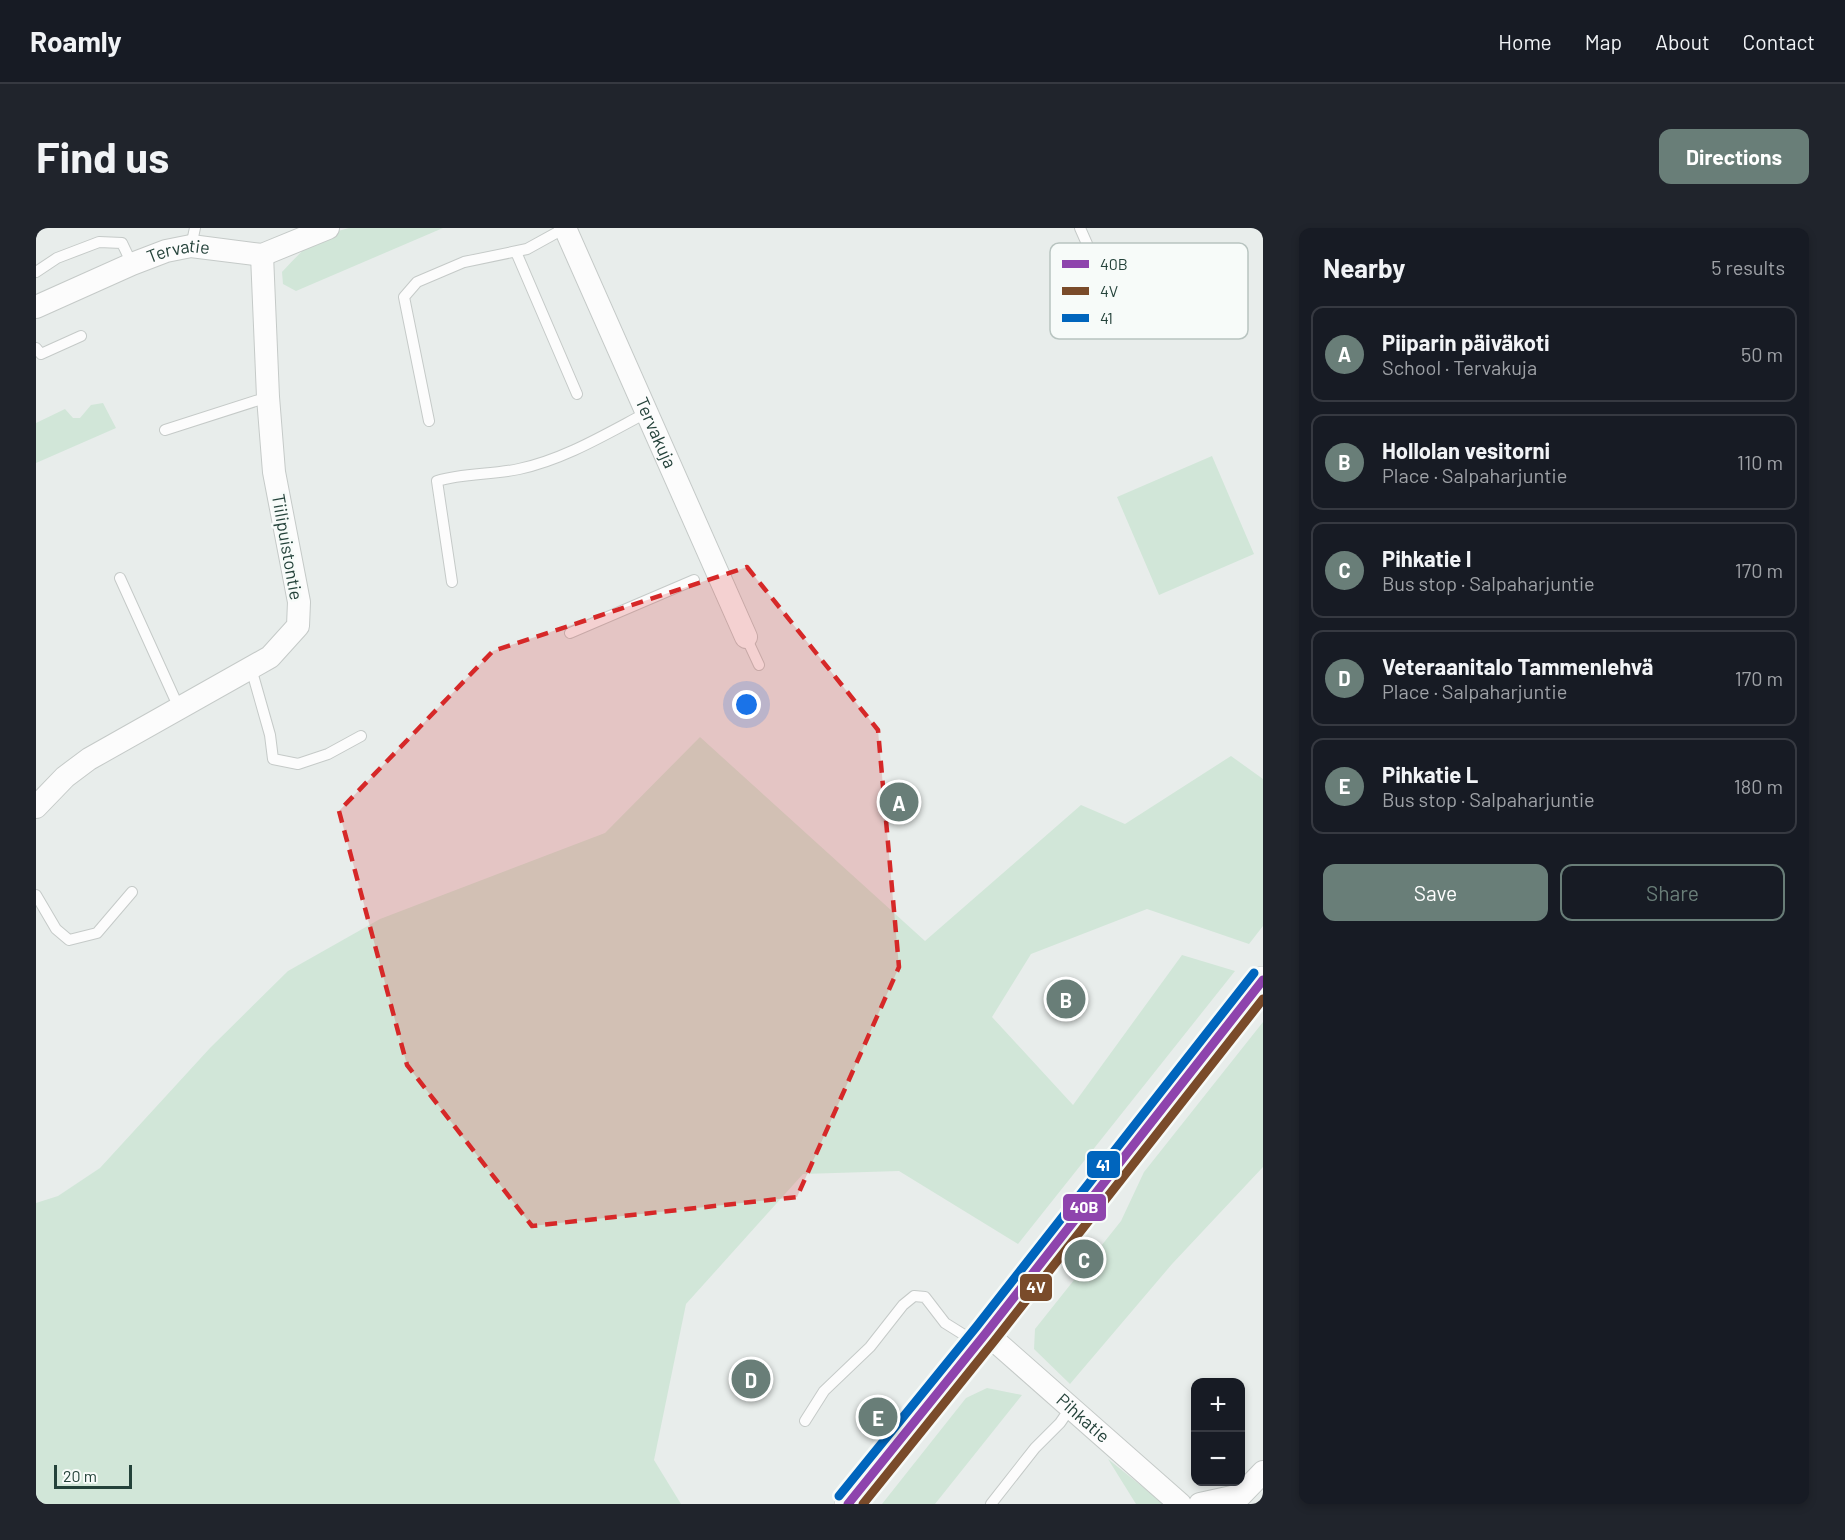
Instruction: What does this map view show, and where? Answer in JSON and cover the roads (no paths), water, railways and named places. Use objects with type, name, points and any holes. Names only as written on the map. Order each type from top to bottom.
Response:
[{"type":"street","name":"Tervatie","points":[[38,302],[166,251],[193,237],[262,255],[328,228]]},
{"type":"street","name":"Tervakuja","points":[[565,228],[746,637]]},
{"type":"street","name":"Tiilipuistontie","points":[[36,807],[65,777],[89,759],[270,657],[298,627],[299,602],[274,472],[268,397],[262,255]]},
{"type":"street","points":[[848,1504],[1263,980]]},
{"type":"street","name":"Pihkatie","points":[[981,1338],[1071,1407],[1180,1504]]},
{"type":"street","points":[[1200,1504],[1241,1495],[1263,1473]]},
{"type":"lane","points":[[429,421],[404,297],[417,282],[464,262],[527,249],[565,228]]},
{"type":"lane","points":[[1080,228],[1087,243]]},
{"type":"lane","points":[[36,272],[57,258],[99,242],[122,243],[132,264]]},
{"type":"lane","points":[[516,252],[577,394]]},
{"type":"lane","points":[[38,353],[81,336]]},
{"type":"lane","points":[[165,430],[268,397]]},
{"type":"lane","points":[[452,582],[437,481],[454,476],[520,469],[567,453],[646,413]]},
{"type":"lane","points":[[120,578],[180,708]]},
{"type":"lane","points":[[570,633],[694,580]]},
{"type":"lane","points":[[746,637],[759,665]]},
{"type":"lane","points":[[251,668],[270,735],[273,759],[298,764],[328,754],[361,736]]},
{"type":"lane","points":[[36,895],[56,929],[69,940],[97,933],[132,892]]},
{"type":"lane","points":[[805,1421],[824,1391],[870,1347],[903,1305],[914,1296],[925,1297],[945,1323],[981,1338]]},
{"type":"lane","points":[[991,1504],[1071,1407]]},
{"type":"place","name":"Piiparin päiväkoti","points":[[899,802]]},
{"type":"place","name":"Hollolan vesitorni","points":[[1066,999]]},
{"type":"place","name":"Pihkatie I","points":[[1084,1259]]},
{"type":"place","name":"Veteraanitalo Tammenlehvä","points":[[751,1379]]},
{"type":"place","name":"Pihkatie L","points":[[878,1417]]}]
